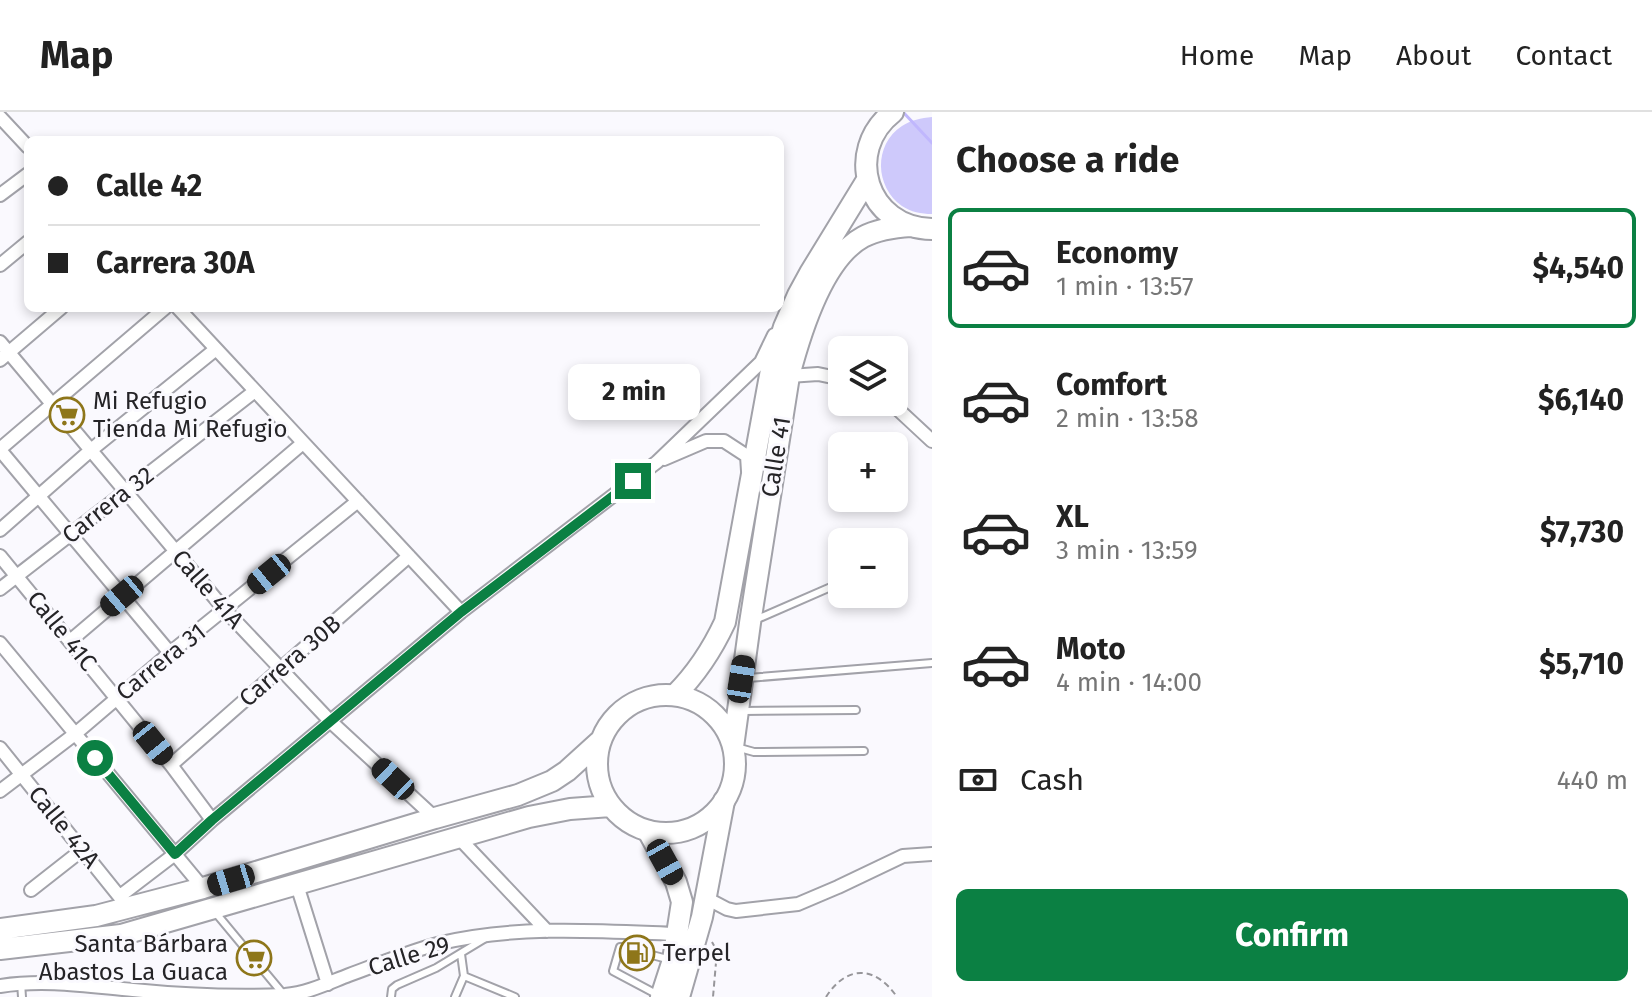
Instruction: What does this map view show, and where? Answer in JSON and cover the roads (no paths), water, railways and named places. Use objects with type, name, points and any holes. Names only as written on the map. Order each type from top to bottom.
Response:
[{"type":"main road","points":[[874,112],[866,157],[867,180],[871,190],[883,209],[901,222],[932,229]]},
{"type":"main road","points":[[872,136],[893,112]]},
{"type":"main road","name":"Calle 41","points":[[675,695],[696,674],[713,649],[725,622],[771,370],[784,327],[810,273],[867,180]]},
{"type":"main road","name":"Calle 41","points":[[733,747],[736,711],[789,376],[808,313],[847,248],[860,238],[888,228],[911,226]]},
{"type":"main road","points":[[661,997],[673,960],[706,898],[724,801],[733,781],[733,747],[716,716],[697,702],[675,695],[643,698],[616,715],[606,728],[599,742],[597,776],[602,792],[621,817],[648,831],[666,833],[699,825],[713,815],[724,801]]},
{"type":"main road","points":[[0,929],[96,916],[124,901],[203,888],[518,795],[552,781],[599,742]]},
{"type":"main road","points":[[0,949],[121,935],[529,817],[570,809],[611,806]]},
{"type":"main road","points":[[648,831],[676,882],[682,902],[687,936],[679,997]]},
{"type":"street","points":[[0,117],[24,143]]},
{"type":"street","points":[[0,195],[24,177]]},
{"type":"street","points":[[0,265],[24,245]]},
{"type":"street","points":[[124,901],[212,820],[461,612],[657,462],[761,362],[795,289],[810,273]]},
{"type":"street","points":[[3,352],[56,312]]},
{"type":"street","points":[[160,312],[0,450],[170,653]]},
{"type":"street","points":[[182,312],[461,612]]},
{"type":"street","points":[[0,530],[91,450],[216,349]]},
{"type":"street","name":"Calle 41A","points":[[3,352],[52,403],[225,610],[330,721],[435,818]]},
{"type":"street","points":[[789,376],[828,376]]},
{"type":"street","name":"Carrera 32","points":[[0,589],[255,391]]},
{"type":"street","points":[[905,416],[932,441]]},
{"type":"street","points":[[657,462],[706,441],[724,441],[747,456],[749,487]]},
{"type":"street","points":[[70,641],[303,443]]},
{"type":"street","name":"Carrera 31","points":[[0,791],[75,734],[358,501]]},
{"type":"street","name":"Calle 41C","points":[[0,556],[171,765],[212,820]]},
{"type":"street","name":"Carrera 30B","points":[[171,765],[409,556]]},
{"type":"street","points":[[0,643],[203,888]]},
{"type":"street","name":"Calle 42A","points":[[0,748],[124,901]]},
{"type":"street","points":[[459,838],[547,931]]},
{"type":"street","points":[[31,890],[82,850]]},
{"type":"street","points":[[706,898],[736,911],[798,904],[903,856],[932,854]]},
{"type":"street","points":[[297,885],[328,990]]},
{"type":"street","name":"Calle 29","points":[[0,986],[61,983],[134,994],[189,996],[305,994],[328,990],[377,964],[440,944],[490,935],[547,931],[687,936]]},
{"type":"lane","points":[[750,623],[828,588]]},
{"type":"lane","points":[[741,679],[932,663]]},
{"type":"lane","points":[[736,711],[856,710]]},
{"type":"lane","points":[[733,747],[754,752],[864,751]]},
{"type":"lane","points":[[212,909],[284,995]]},
{"type":"lane","points":[[623,932],[622,947],[613,971],[661,997]]},
{"type":"lane","points":[[391,997],[392,989],[397,985],[436,968],[490,935]]},
{"type":"lane","points":[[455,997],[464,976],[461,954]]},
{"type":"lane","points":[[652,955],[673,960]]},
{"type":"lane","points":[[464,976],[515,997]]},
{"type":"lane","points":[[21,983],[22,997]]},
{"type":"waterway","points":[[903,112],[932,143]]},
{"type":"place","name":"Mi Refugio Tienda Mi Refugio","points":[[67,415]]},
{"type":"place","name":"Terpel","points":[[637,953]]},
{"type":"place","name":"Santa Bárbara Abastos La Guaca","points":[[254,958]]}]
